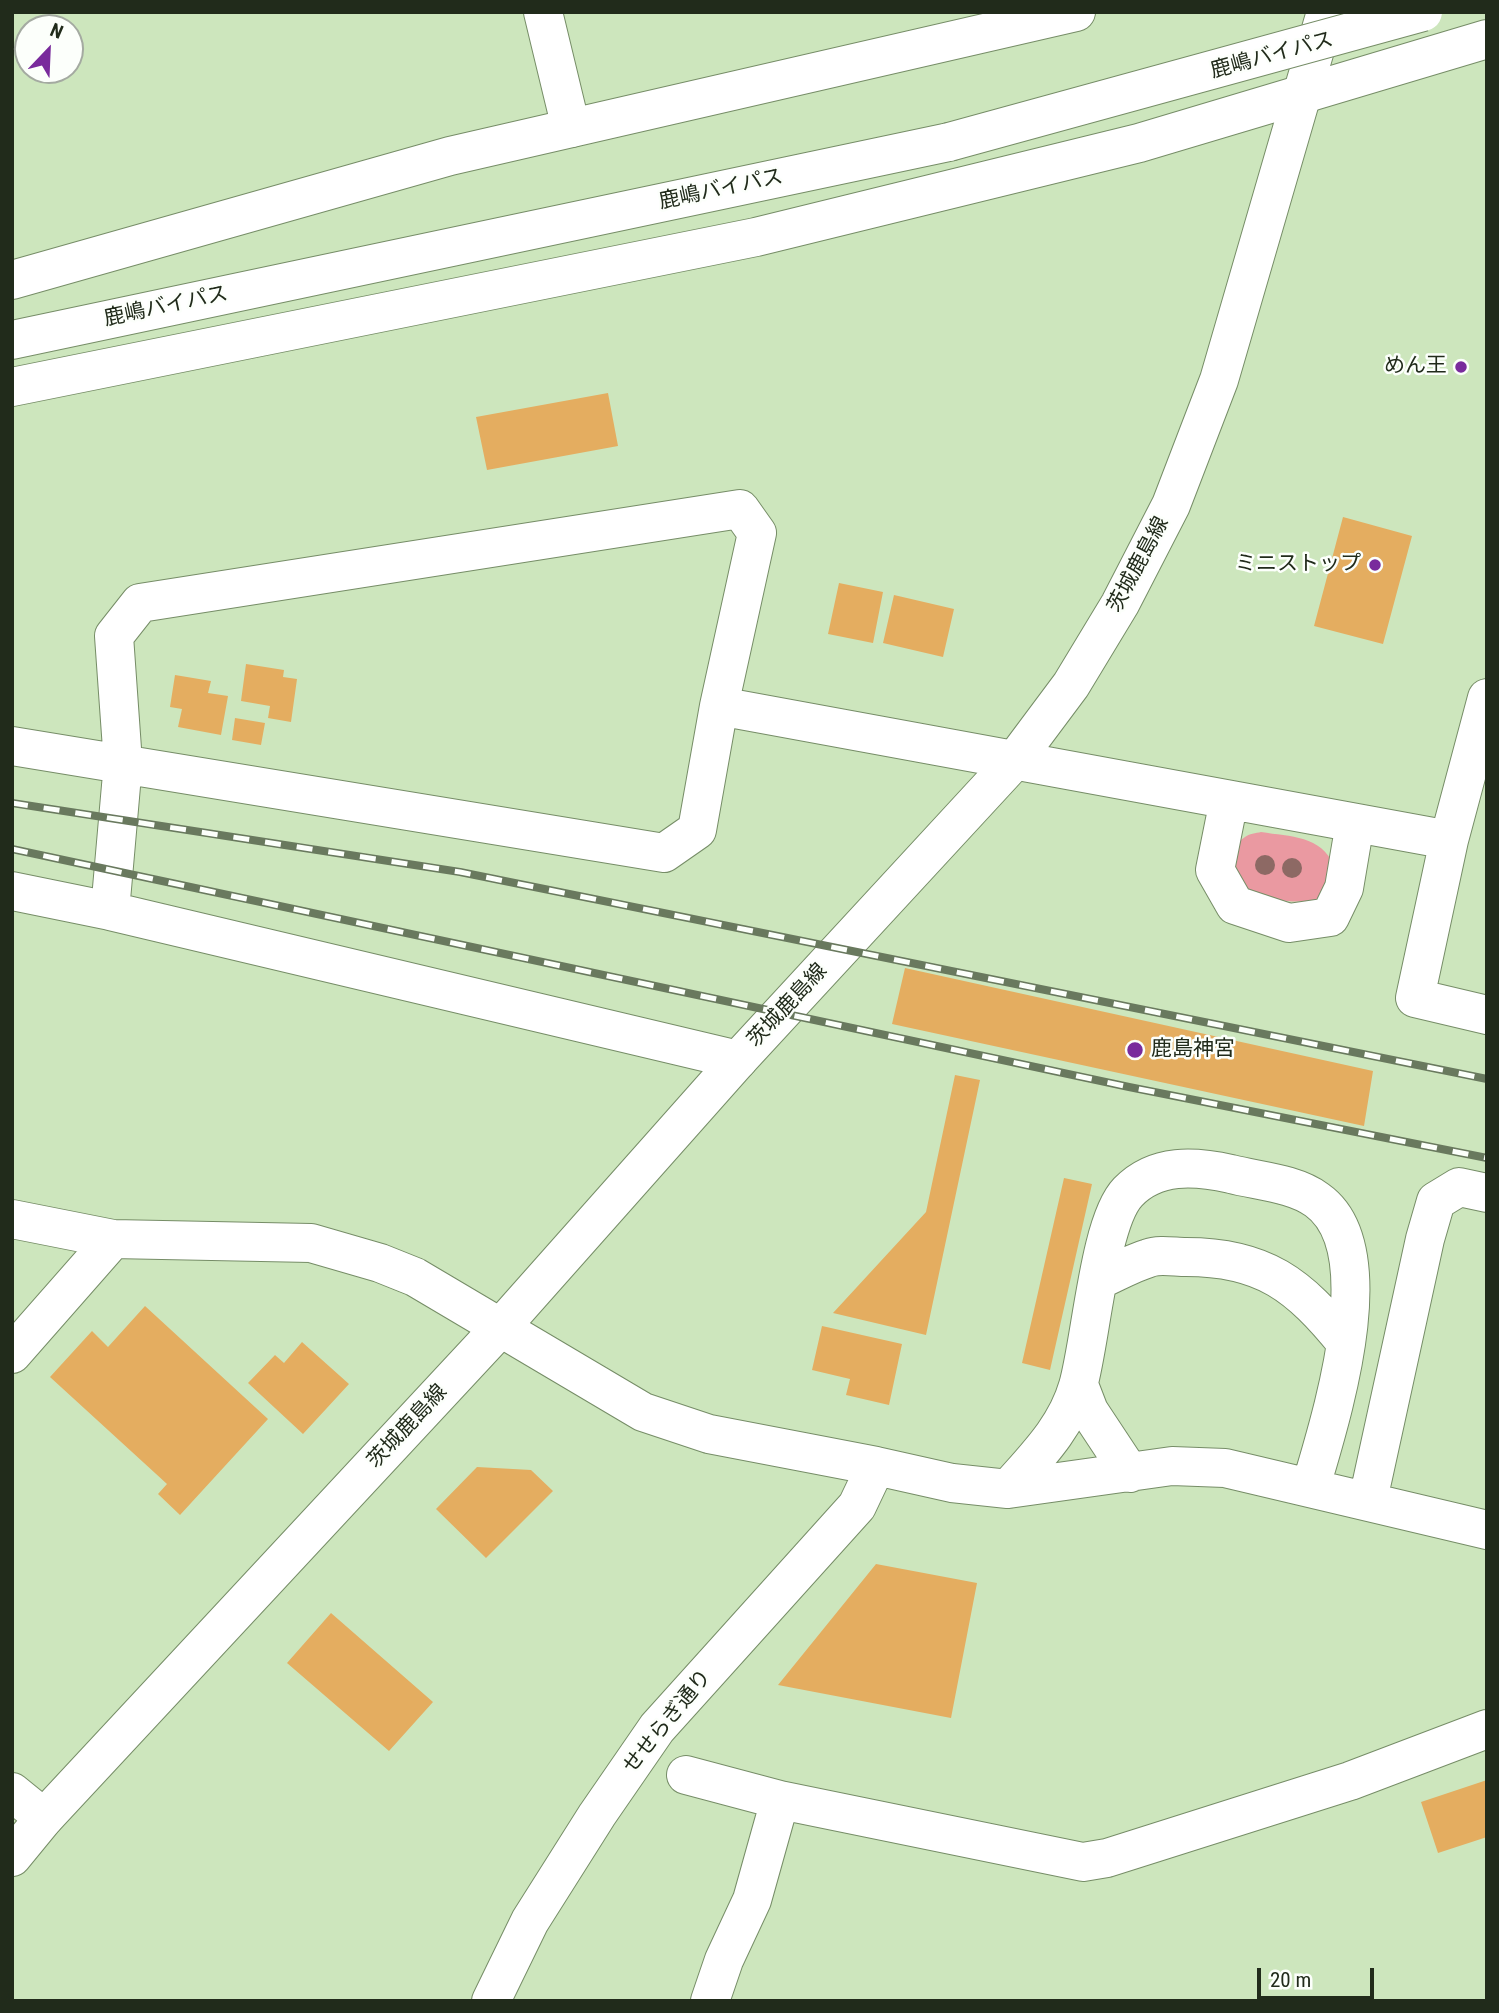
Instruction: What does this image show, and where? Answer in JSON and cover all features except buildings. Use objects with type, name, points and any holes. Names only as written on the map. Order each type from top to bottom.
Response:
[{"type":"main road","points":[[543,12],[570,128]]},
{"type":"main road","points":[[12,280],[450,156],[1076,12]]},
{"type":"main road","name":"茨城鹿島線","points":[[12,1857],[44,1818],[501,1327],[738,1060],[1015,760],[1071,685],[1120,604],[1171,505],[1219,380],[1326,12]]},
{"type":"main road","name":"鹿嶋バイパス","points":[[12,340],[948,142],[1423,12]]},
{"type":"main road","points":[[12,387],[756,237],[1139,144],[1487,39]]},
{"type":"main road","points":[[12,746],[123,763],[664,853],[697,830],[719,706],[757,533],[740,509],[140,603],[114,636],[123,763],[110,911]]},
{"type":"main road","points":[[1487,698],[1449,840],[1415,998],[1487,1015]]},
{"type":"main road","points":[[719,706],[1449,840]]},
{"type":"main road","points":[[1229,800],[1215,870],[1235,905],[1289,923],[1330,917],[1344,888],[1355,823]]},
{"type":"main road","points":[[12,891],[110,911],[738,1060]]},
{"type":"main road","points":[[1008,1489],[1057,1433],[1079,1385],[1099,1280],[1112,1227],[1126,1193],[1155,1173],[1183,1167],[1217,1171],[1303,1192],[1318,1200],[1337,1221],[1346,1249],[1351,1309],[1340,1387],[1311,1486]]},
{"type":"main road","points":[[1368,1500],[1425,1238],[1436,1201],[1459,1187],[1487,1193]]},
{"type":"main road","points":[[12,1219],[113,1239],[311,1243],[380,1263],[415,1278],[643,1412],[709,1434],[952,1483],[1008,1489],[1171,1466],[1225,1468],[1311,1486],[1487,1530]]},
{"type":"main road","points":[[12,1354],[113,1239]]},
{"type":"main road","points":[[1099,1280],[1151,1257],[1205,1257],[1252,1266],[1287,1281],[1321,1313],[1346,1343]]},
{"type":"main road","points":[[1079,1385],[1089,1411],[1130,1473]]},
{"type":"main road","name":"せせらぎ通り","points":[[491,2001],[530,1921],[597,1815],[657,1728],[857,1506],[876,1466]]},
{"type":"main road","points":[[686,1775],[780,1800],[1083,1862],[1107,1857],[1350,1781],[1487,1729]]},
{"type":"main road","points":[[12,1792],[44,1818]]},
{"type":"main road","points":[[710,2001],[724,1960],[752,1900],[780,1800]]},
{"type":"shaded area","points":[[1261,832],[1304,839],[1321,848],[1334,866],[1324,898],[1300,902],[1274,899],[1258,895],[1243,885],[1234,869],[1234,851],[1245,837]]},
{"type":"railway","points":[[12,803],[460,872],[1487,1079]]},
{"type":"railway","points":[[12,849],[1129,1087],[1487,1158]]},
{"type":"place","name":"めん王","points":[[1461,367]]},
{"type":"place","name":"ミニストップ","points":[[1375,565]]},
{"type":"place","name":"鹿島神宮","points":[[1135,1050]]}]
